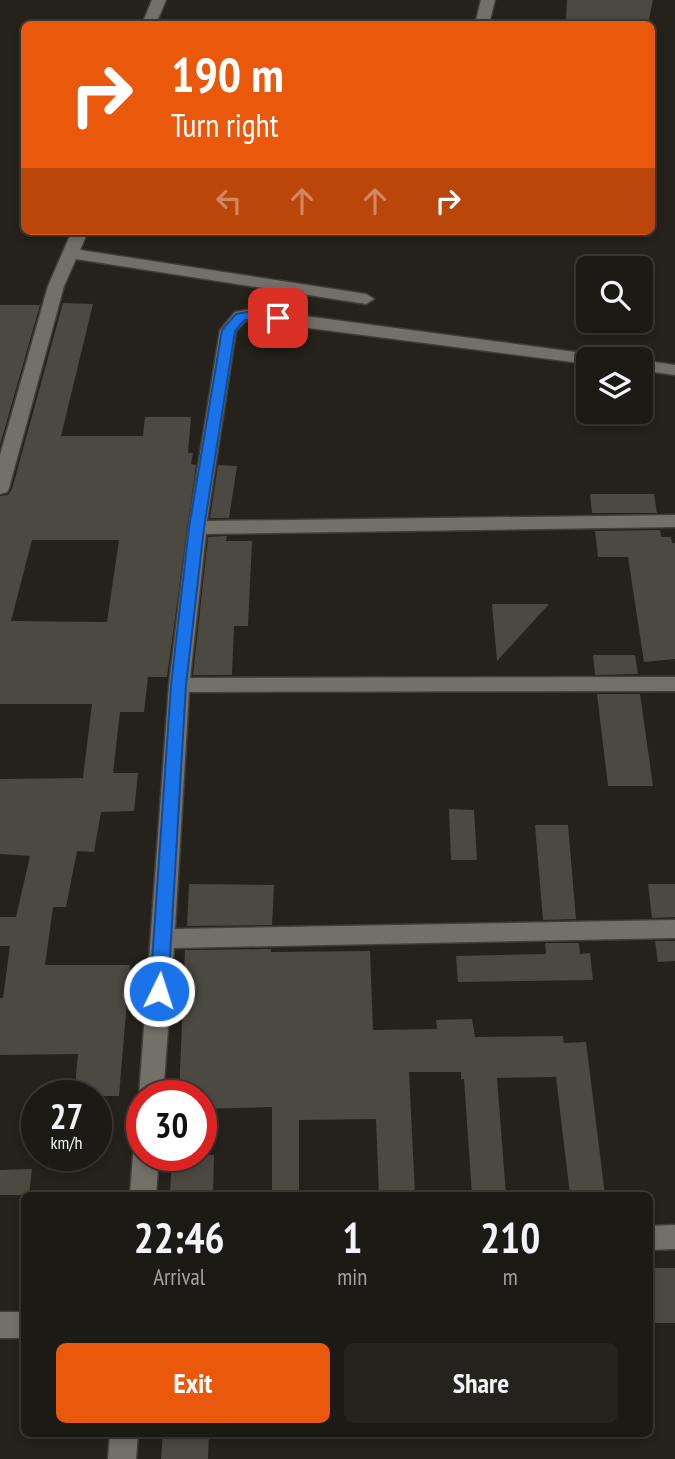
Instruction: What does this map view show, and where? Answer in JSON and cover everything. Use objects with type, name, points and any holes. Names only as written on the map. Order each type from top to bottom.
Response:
[{"type":"street","points":[[150,21],[159,0]]},
{"type":"street","points":[[483,21],[488,0]]},
{"type":"street","points":[[0,488],[56,286],[78,235]]},
{"type":"street","points":[[70,253],[366,299]]},
{"type":"street","points":[[152,1080],[179,685],[197,528],[229,330],[240,316],[252,314],[576,357]]},
{"type":"street","points":[[653,367],[675,370]]},
{"type":"street","points":[[197,528],[675,521]]},
{"type":"street","points":[[179,685],[675,684]]},
{"type":"street","points":[[163,939],[675,929]]},
{"type":"street","points":[[143,1192],[145,1171]]},
{"type":"street","points":[[653,1238],[675,1237]]},
{"type":"street","points":[[0,1325],[21,1325]]},
{"type":"street","points":[[122,1459],[124,1437]]},
{"type":"building","points":[[567,0],[653,0],[649,21],[566,20]]},
{"type":"building","points":[[63,303],[93,304],[61,436],[143,436],[145,417],[191,417],[188,453],[193,453],[191,464],[196,465],[167,677],[148,677],[144,712],[120,712],[113,773],[138,773],[134,811],[101,812],[94,852],[77,851],[66,907],[53,907],[45,965],[130,965],[119,1096],[112,1096],[112,1080],[76,1080],[78,1054],[0,1055],[0,998],[3,998],[10,946],[0,946],[0,917],[16,917],[30,856],[0,854],[0,779],[83,778],[92,704],[0,704],[0,496],[8,495],[12,489]],"holes":[[[32,540],[119,540],[107,622],[11,621]]]},
{"type":"building","points":[[0,305],[40,305],[0,445]]},
{"type":"building","points":[[218,465],[237,466],[229,518],[210,518]]},
{"type":"building","points":[[590,494],[654,494],[657,513],[592,513]]},
{"type":"building","points":[[660,530],[661,537],[671,537],[672,543],[675,543],[675,659],[644,662],[628,557],[598,557],[595,531]]},
{"type":"building","points":[[227,536],[226,541],[252,541],[248,626],[234,626],[232,675],[193,675],[208,537]]},
{"type":"building","points":[[492,604],[549,604],[497,661]]},
{"type":"building","points":[[593,655],[635,655],[638,674],[595,675]]},
{"type":"building","points":[[597,694],[640,694],[653,786],[608,786]]},
{"type":"building","points":[[449,809],[474,810],[477,860],[451,860]]},
{"type":"building","points":[[535,825],[568,825],[576,919],[543,920]]},
{"type":"building","points":[[189,884],[274,885],[272,925],[187,926]]},
{"type":"building","points":[[648,884],[675,884],[675,917],[652,918]]},
{"type":"building","points":[[655,941],[675,941],[675,961],[658,962]]},
{"type":"building","points":[[545,943],[579,943],[580,954],[590,953],[593,980],[458,982],[456,956],[546,954]]},
{"type":"building","points":[[185,950],[370,951],[373,1030],[437,1029],[436,1020],[472,1019],[475,1037],[563,1036],[564,1043],[586,1042],[605,1192],[570,1192],[556,1077],[497,1078],[506,1192],[472,1192],[464,1079],[461,1079],[461,1072],[409,1072],[415,1192],[379,1192],[376,1119],[299,1120],[299,1192],[272,1192],[272,1107],[217,1109],[217,1080],[180,1080]]},
{"type":"building","points":[[0,1170],[32,1171],[29,1192],[21,1192],[21,1195],[0,1195]]},
{"type":"building","points":[[171,1171],[214,1171],[213,1192],[170,1192]]},
{"type":"building","points":[[653,1268],[675,1268],[675,1323],[653,1323]]},
{"type":"building","points":[[163,1437],[209,1437],[208,1459],[161,1459]]},
{"type":"route","points":[[159,991],[179,685],[197,528],[229,330],[240,316],[252,314],[278,318]]}]
